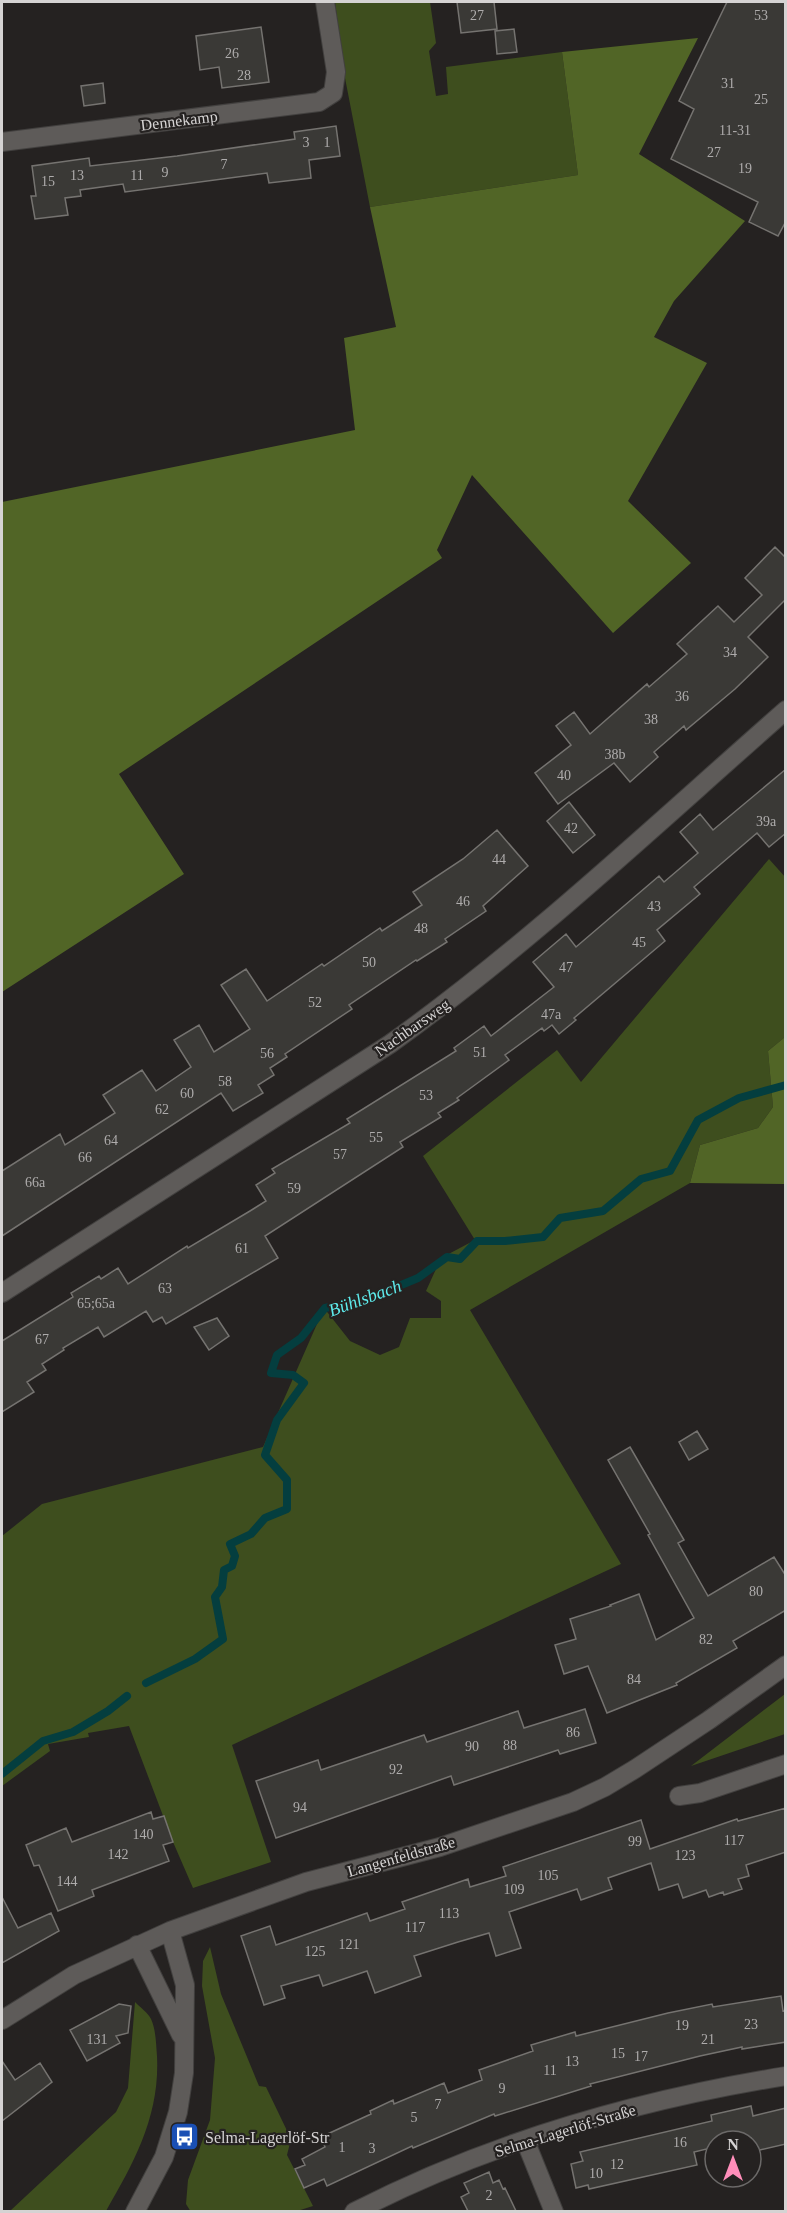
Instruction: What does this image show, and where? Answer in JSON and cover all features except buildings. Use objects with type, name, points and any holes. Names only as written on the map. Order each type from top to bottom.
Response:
[{"type":"street","name":"Dennekamp","points":[[2,142],[319,102],[333,93],[336,72],[325,2]]},
{"type":"street","name":"Nachbarsweg","points":[[2,1293],[390,1044],[451,1000],[565,905],[786,710]]},
{"type":"street","name":"Langenfeldstraße","points":[[2,2020],[74,1976],[170,1931],[306,1882],[440,1847],[573,1802],[635,1769],[786,1665]]},
{"type":"street","points":[[679,1796],[700,1793],[786,1764]]},
{"type":"street","points":[[135,2211],[164,2157],[177,2112],[184,2073],[185,1985],[170,1931]]},
{"type":"street","points":[[137,1945],[183,2039]]},
{"type":"street","name":"Selma-Lagerlöf-Straße","points":[[354,2211],[409,2183],[525,2140],[614,2113],[724,2086],[786,2076]]},
{"type":"street","points":[[525,2140],[554,2211]]},
{"type":"green space","points":[[335,2],[430,2],[436,43],[429,51],[436,96],[448,94],[446,67],[562,52],[578,175],[370,207],[345,78]]},
{"type":"green space","points":[[698,38],[639,154],[745,221],[674,301],[654,337],[707,363],[628,501],[691,563],[613,633],[472,475],[437,550],[442,558],[119,774],[184,874],[2,992],[2,502],[355,430],[344,338],[396,327],[370,207],[578,175],[562,52]]},
{"type":"green space","points":[[769,859],[786,878],[785,1037],[768,1051],[773,1107],[758,1128],[700,1145],[690,1183],[470,1310],[621,1564],[232,1745],[271,1862],[193,1888],[129,1726],[88,1733],[89,1737],[48,1744],[50,1751],[2,1786],[2,1536],[42,1504],[263,1447],[324,1308],[350,1341],[380,1355],[399,1347],[410,1318],[441,1318],[441,1301],[426,1291],[441,1258],[475,1240],[423,1156],[557,1050],[581,1082]]},
{"type":"green space","points":[[785,1037],[785,1184],[690,1183],[700,1145],[758,1128],[773,1107],[768,1051]]},
{"type":"green space","points":[[785,1694],[785,1734],[691,1766]]},
{"type":"green space","points":[[210,1947],[221,1994],[259,2086],[266,2087],[291,2139],[287,2155],[313,2206],[294,2212],[191,2212],[186,2204],[188,2180],[210,2120],[215,2058],[202,1986],[203,1961]]},
{"type":"green space","points":[[135,2002],[150,2017],[154,2028],[157,2078],[144,2137],[106,2211],[10,2211],[116,2112],[128,2088]]},
{"type":"waterway","name":"Bühlsbach","points":[[146,1683],[195,1659],[223,1639],[215,1597],[222,1587],[224,1570],[232,1566],[235,1556],[230,1544],[251,1534],[265,1518],[287,1509],[287,1480],[265,1455],[277,1420],[304,1383],[293,1375],[271,1373],[277,1355],[301,1338],[325,1308],[370,1298],[418,1278],[447,1257],[460,1259],[477,1241],[543,1237],[560,1218],[603,1211],[641,1179],[670,1171],[698,1120],[739,1098],[786,1085]]},
{"type":"waterway","name":"Bühlsbach","points":[[2,1774],[43,1741],[73,1732],[108,1711],[127,1696]]},
{"type":"place","name":"Selma-Lagerlöf-Str","points":[[184,2137]]}]
